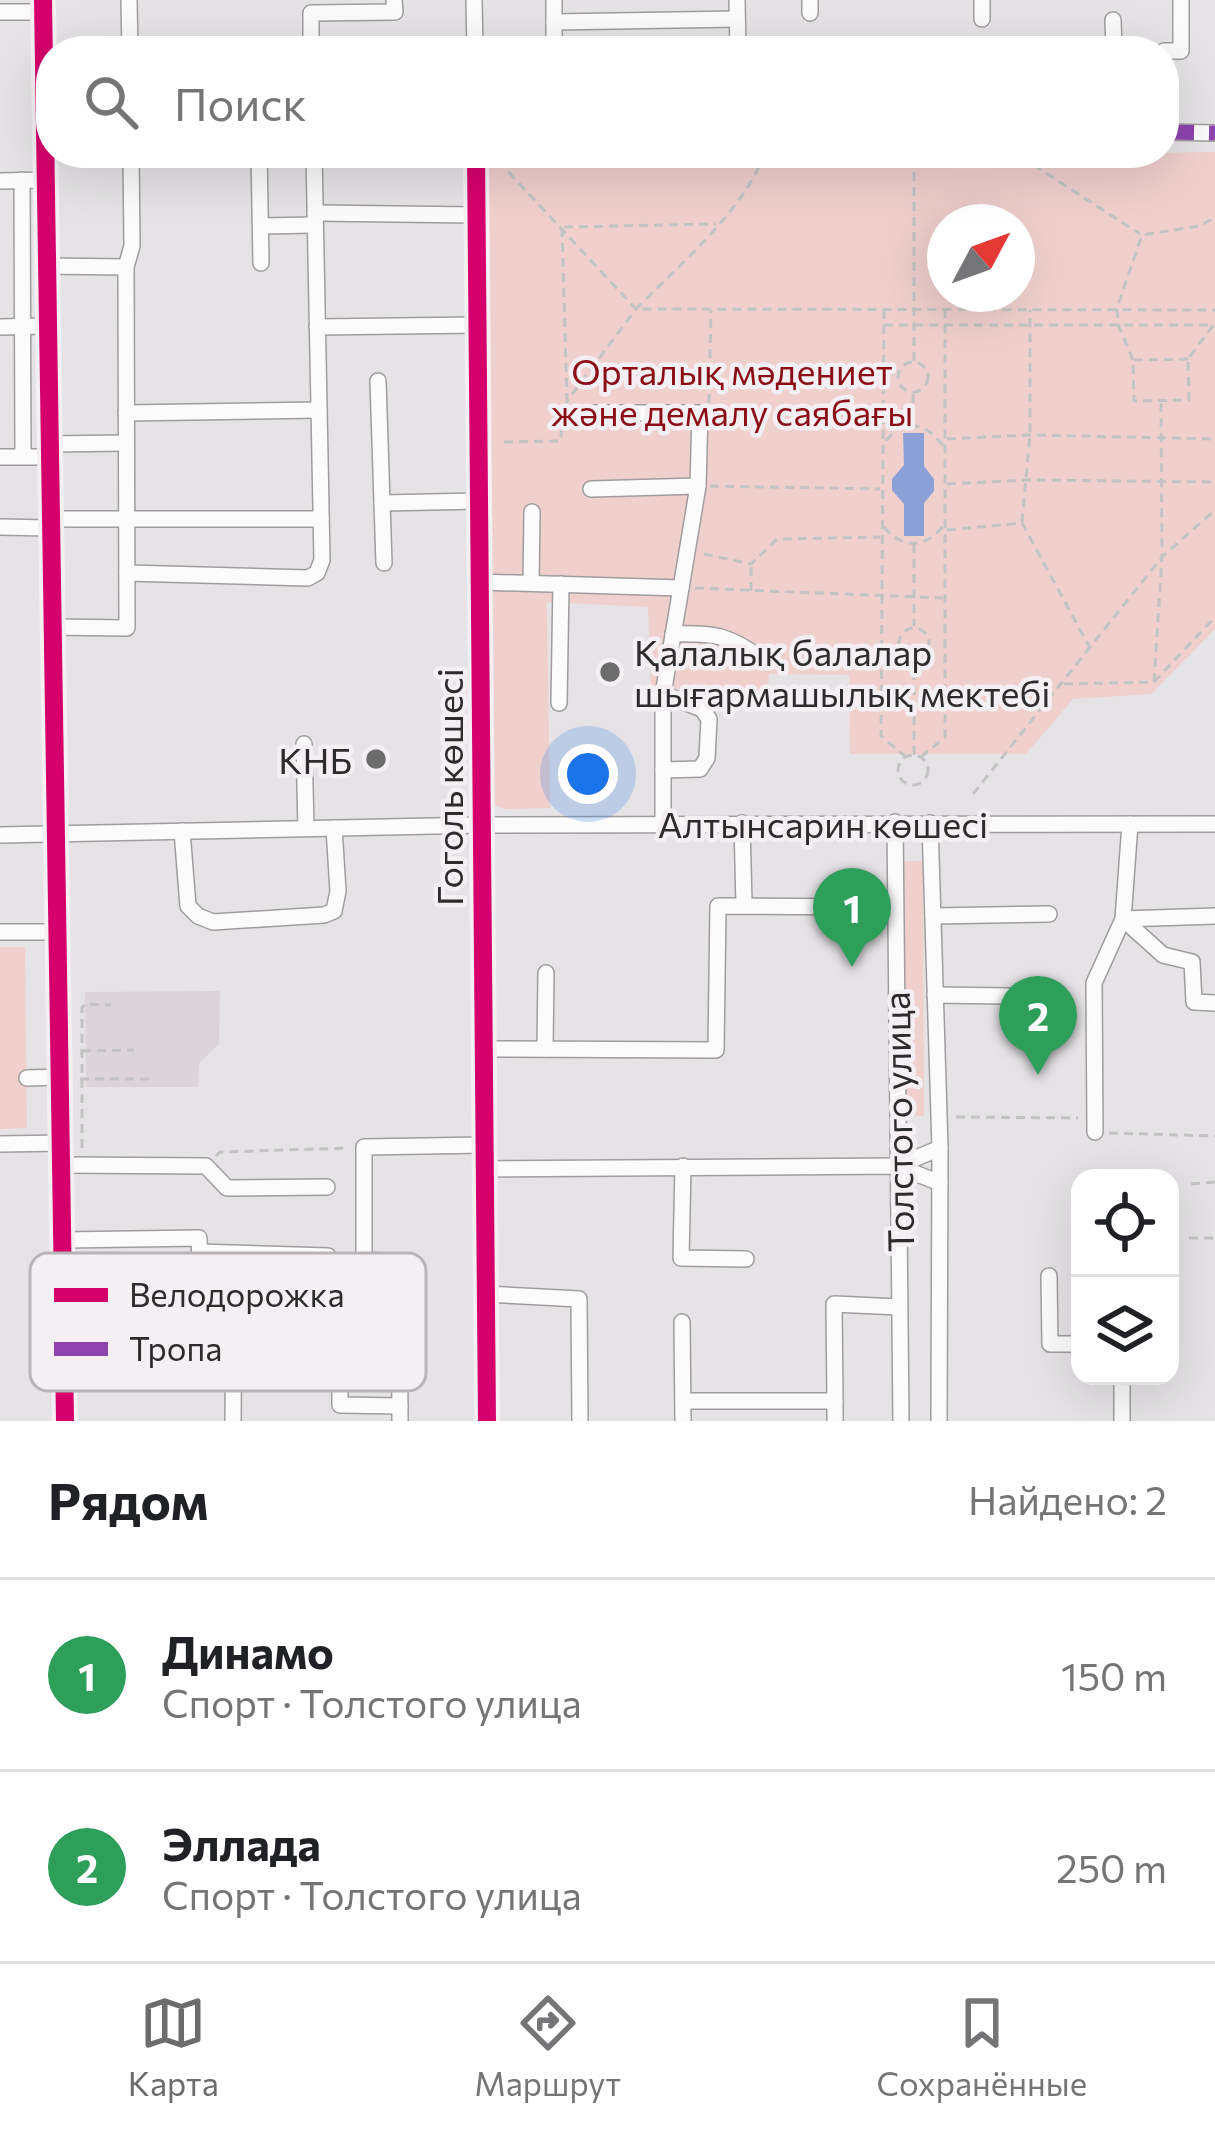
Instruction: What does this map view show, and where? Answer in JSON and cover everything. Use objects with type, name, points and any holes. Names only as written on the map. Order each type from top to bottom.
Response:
[{"type":"street","points":[[129,0],[130,36]]},
{"type":"street","points":[[311,36],[310,14],[395,12],[394,0]]},
{"type":"street","points":[[474,0],[475,36]]},
{"type":"street","points":[[554,0],[554,36]]},
{"type":"street","points":[[737,0],[738,36]]},
{"type":"street","points":[[982,0],[982,19]]},
{"type":"street","points":[[1179,51],[1181,0]]},
{"type":"street","points":[[0,12],[43,6],[44,36]]},
{"type":"street","points":[[554,22],[737,19]]},
{"type":"street","points":[[1113,20],[1114,36]]},
{"type":"street","points":[[1179,132],[1215,133]]},
{"type":"street","points":[[46,168],[53,833],[64,1253]]},
{"type":"street","points":[[51,627],[127,628],[126,267],[132,246],[131,168]]},
{"type":"street","points":[[260,168],[261,263]]},
{"type":"street","points":[[127,572],[308,578],[317,572],[322,560],[314,168]]},
{"type":"street","name":"Гоголь көшесі","points":[[476,168],[487,1421]]},
{"type":"street","points":[[0,181],[46,180]]},
{"type":"street","points":[[22,181],[22,456]]},
{"type":"street","points":[[261,226],[315,219],[476,214]]},
{"type":"street","points":[[22,260],[126,267]]},
{"type":"street","points":[[317,327],[477,325]]},
{"type":"street","points":[[0,327],[47,326]]},
{"type":"street","points":[[378,381],[384,563]]},
{"type":"street","points":[[126,413],[319,410]]},
{"type":"street","points":[[592,413],[700,413],[698,486],[663,694],[663,824]]},
{"type":"street","points":[[0,457],[126,442]]},
{"type":"street","points":[[591,489],[698,486]]},
{"type":"street","points":[[382,503],[479,501]]},
{"type":"street","points":[[531,583],[532,512]]},
{"type":"street","points":[[0,527],[127,519],[321,519]]},
{"type":"street","points":[[479,582],[681,588]]},
{"type":"street","points":[[559,703],[561,584]]},
{"type":"street","points":[[673,634],[710,633],[734,639],[760,658]]},
{"type":"street","points":[[663,694],[702,709],[710,719],[707,758],[700,769],[663,770]]},
{"type":"street","points":[[304,744],[305,828]]},
{"type":"street","name":"Толстого улица","points":[[895,822],[901,1421]]},
{"type":"street","points":[[742,823],[743,905]]},
{"type":"street","name":"Толстого улица","points":[[930,823],[940,1148],[940,1421]]},
{"type":"street","points":[[1095,1132],[1094,983],[1123,920],[1130,824]]},
{"type":"street","name":"Алтынсарин көшесі","points":[[0,836],[482,825],[1215,824]]},
{"type":"street","points":[[182,831],[188,905],[213,922],[334,911],[338,891],[334,828]]},
{"type":"street","points":[[484,1049],[716,1050],[718,906],[866,907]]},
{"type":"street","points":[[933,916],[1048,914]]},
{"type":"street","points":[[1123,920],[1215,916]]},
{"type":"street","points":[[1123,920],[1163,955],[1192,962],[1194,1002],[1215,1003]]},
{"type":"street","points":[[0,932],[56,932]]},
{"type":"street","points":[[545,1049],[547,974]]},
{"type":"street","points":[[935,995],[1008,996]]},
{"type":"street","points":[[27,1078],[61,1077]]},
{"type":"street","points":[[0,1144],[63,1143]]},
{"type":"street","points":[[364,1253],[364,1147],[484,1145]]},
{"type":"street","points":[[897,1166],[940,1148]]},
{"type":"street","points":[[63,1165],[206,1166],[227,1188],[327,1187]]},
{"type":"street","points":[[683,1166],[681,1258],[746,1259]]},
{"type":"street","points":[[484,1169],[897,1166],[940,1183]]},
{"type":"street","points":[[64,1240],[200,1238],[200,1253]]},
{"type":"street","points":[[1049,1276],[1050,1344],[1071,1344]]},
{"type":"street","points":[[485,1294],[579,1299],[580,1421]]},
{"type":"street","points":[[836,1421],[834,1304],[899,1307]]},
{"type":"street","points":[[682,1322],[683,1421]]},
{"type":"street","points":[[1122,1385],[1122,1421]]},
{"type":"street","points":[[340,1391],[340,1406],[400,1413]]},
{"type":"street","points":[[683,1401],[835,1402]]},
{"type":"path","points":[[505,168],[637,309],[927,308]]},
{"type":"path","points":[[567,401],[637,309],[717,224],[758,168]]},
{"type":"path","points":[[914,168],[914,361]]},
{"type":"path","points":[[1038,168],[1142,236],[1200,226],[1215,217]]},
{"type":"path","points":[[562,226],[717,224]]},
{"type":"path","points":[[504,442],[560,441],[567,401],[562,226]]},
{"type":"path","points":[[1142,236],[1117,308],[1118,324],[1133,360],[1134,401],[1189,400],[1188,359],[1214,324]]},
{"type":"path","points":[[1035,308],[1215,310]]},
{"type":"path","points":[[1165,308],[1165,324]]},
{"type":"path","points":[[708,419],[711,309]]},
{"type":"path","points":[[884,309],[881,736],[906,757]]},
{"type":"path","points":[[921,758],[945,737],[945,312]]},
{"type":"path","points":[[1030,312],[1030,435],[1022,523],[1090,648]]},
{"type":"path","points":[[884,325],[1214,324]]},
{"type":"path","points":[[1133,360],[1188,359]]},
{"type":"path","points":[[914,361],[921,363],[929,377],[921,390],[913,392],[900,384],[898,376],[906,363],[914,361]]},
{"type":"path","points":[[884,376],[898,376]]},
{"type":"path","points":[[929,377],[945,377]]},
{"type":"path","points":[[913,392],[914,424]]},
{"type":"path","points":[[1154,682],[1162,557],[1161,401]]},
{"type":"path","points":[[883,446],[891,434],[914,424],[926,428],[945,448]]},
{"type":"path","points":[[945,439],[1030,435],[1215,440]]},
{"type":"path","points":[[945,484],[1215,482]]},
{"type":"path","points":[[698,486],[882,489]]},
{"type":"path","points":[[973,794],[1162,557],[1215,510]]},
{"type":"path","points":[[883,525],[900,542],[914,544],[925,543],[945,527],[1022,523]]},
{"type":"path","points":[[751,592],[752,564],[776,539],[882,536]]},
{"type":"path","points":[[914,544],[914,628]]},
{"type":"path","points":[[700,553],[752,564]]},
{"type":"path","points":[[681,588],[945,598]]},
{"type":"path","points":[[1064,684],[1154,682],[1215,617]]},
{"type":"path","points":[[914,628],[928,635],[929,643],[927,651],[914,658],[906,656],[899,643],[907,629],[914,628]]},
{"type":"path","points":[[929,643],[945,643]]},
{"type":"path","points":[[914,658],[914,755]]},
{"type":"path","points":[[914,755],[927,763],[927,778],[913,786],[905,784],[898,770],[906,757],[914,755]]},
{"type":"path","points":[[911,794],[913,786]]},
{"type":"path","points":[[83,1165],[82,1008],[85,1004],[111,1005]]},
{"type":"path","points":[[80,1052],[134,1050]]},
{"type":"path","points":[[80,1079],[155,1079]]},
{"type":"path","points":[[945,1117],[1080,1118],[1079,1132],[1215,1136]]},
{"type":"path","points":[[206,1166],[220,1152],[364,1147]]},
{"type":"path","points":[[1191,1184],[1215,1182]]},
{"type":"path","points":[[1189,1238],[1215,1238]]},
{"type":"shaded area","points":[[220,991],[219,1044],[199,1063],[198,1087],[86,1087],[85,992]]},
{"type":"green space","name":"Орталық мәдениет және демалу саябағы","points":[[1179,152],[1215,152],[1215,629],[1151,694],[1073,699],[1026,754],[850,754],[849,693],[863,693],[863,687],[849,686],[849,675],[769,674],[768,691],[651,688],[648,607],[547,602],[550,808],[494,805],[486,168],[1179,168]]},
{"type":"green space","points":[[901,861],[923,861],[924,1116],[902,1116]]},
{"type":"green space","points":[[0,947],[25,947],[27,1128],[0,1129]]},
{"type":"water","points":[[903,433],[924,433],[924,466],[934,479],[934,491],[924,503],[924,536],[904,536],[904,504],[892,490],[892,479],[904,465]]},
{"type":"marked path","points":[[1179,132],[1215,133]]},
{"type":"cycle path","points":[[43,0],[44,36]]},
{"type":"cycle path","points":[[46,168],[62,1253]]},
{"type":"cycle path","points":[[476,168],[487,1421]]},
{"type":"cycle path","points":[[65,1391],[65,1421]]},
{"type":"place","name":"Қалалық балалар шығармашылық мектебі","points":[[610,672]]},
{"type":"place","name":"КНБ","points":[[376,759]]},
{"type":"place","name":"Динамо","points":[[852,967]]},
{"type":"place","name":"Эллада","points":[[1038,1075]]}]
